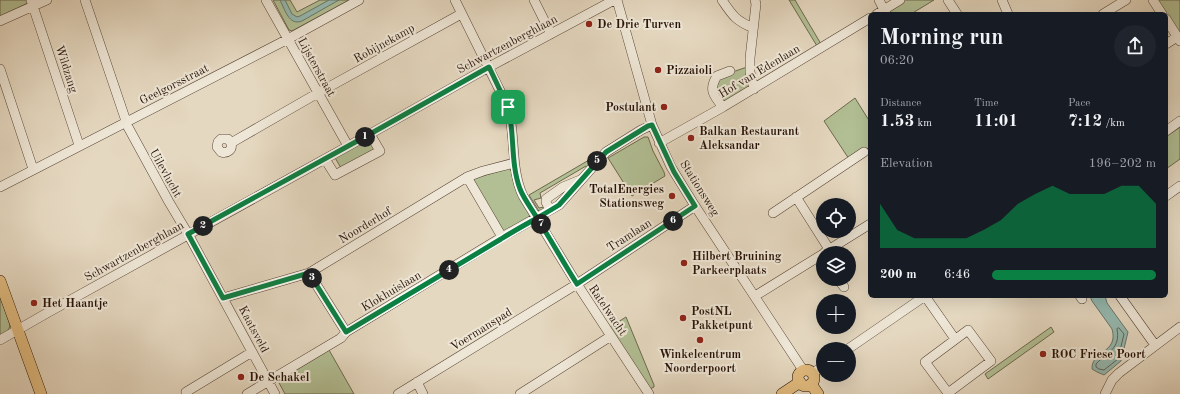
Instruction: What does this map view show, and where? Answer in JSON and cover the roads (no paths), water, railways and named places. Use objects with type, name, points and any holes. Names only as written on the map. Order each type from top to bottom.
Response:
[{"type":"main road","points":[[0,281],[41,394]]},
{"type":"main road","points":[[782,394],[805,383],[814,381],[814,377],[808,372]]},
{"type":"main road","points":[[805,383],[818,394]]},
{"type":"street","points":[[0,21],[32,3],[47,0]]},
{"type":"street","name":"Uilevlucht","points":[[85,0],[128,127],[188,234]]},
{"type":"street","name":"Lijsterstraat","points":[[266,0],[348,146]]},
{"type":"street","name":"Geelgorsstraat","points":[[0,186],[288,39],[359,0]]},
{"type":"street","name":"Ratelwacht","points":[[455,0],[502,93],[509,113],[512,126],[514,163],[520,189],[577,284],[649,394]]},
{"type":"street","points":[[534,0],[551,34]]},
{"type":"street","name":"Schwartzenberghlaan","points":[[0,340],[489,67],[616,0]]},
{"type":"street","name":"Stationsweg","points":[[616,0],[652,125],[659,143],[674,172],[695,206],[808,372]]},
{"type":"street","points":[[722,0],[740,23],[753,28]]},
{"type":"street","points":[[754,89],[750,72],[750,58],[755,0]]},
{"type":"street","points":[[879,0],[882,12]]},
{"type":"street","points":[[883,12],[900,0]]},
{"type":"street","points":[[948,0],[956,12]]},
{"type":"street","points":[[1106,12],[1126,0]]},
{"type":"street","points":[[1153,0],[1161,12]]},
{"type":"street","points":[[1005,2],[1008,12]]},
{"type":"street","name":"Wildzang","points":[[32,3],[79,145]]},
{"type":"street","name":"Robijnekamp","points":[[231,143],[461,14]]},
{"type":"street","name":"Hof van Edenlaan","points":[[659,143],[754,89],[868,19]]},
{"type":"street","points":[[1168,22],[1179,39],[1168,43]]},
{"type":"street","points":[[0,69],[33,169]]},
{"type":"street","points":[[723,107],[713,93],[712,85],[717,76],[730,72]]},
{"type":"street","points":[[1168,130],[1180,121]]},
{"type":"street","name":"Klokhuislaan","points":[[247,394],[342,338],[346,332],[559,205],[597,161],[610,149],[652,125]]},
{"type":"street","points":[[324,159],[334,175],[380,150],[370,134]]},
{"type":"street","points":[[772,213],[864,152]]},
{"type":"street","name":"Noorderhof","points":[[223,298],[309,273],[467,177],[514,163]]},
{"type":"street","points":[[467,177],[502,238]]},
{"type":"street","points":[[550,210],[546,202],[546,199],[549,196],[563,186],[582,180]]},
{"type":"street","points":[[1168,195],[1180,186]]},
{"type":"street","points":[[796,197],[820,246]]},
{"type":"street","name":"Tramlaan","points":[[577,284],[695,206]]},
{"type":"street","points":[[835,246],[868,225]]},
{"type":"street","name":"Kaatsveld","points":[[188,234],[275,394]]},
{"type":"street","points":[[755,296],[816,258]]},
{"type":"street","points":[[309,273],[346,332]]},
{"type":"street","name":"Voermanspad","points":[[398,394],[577,284]]},
{"type":"street","points":[[856,343],[922,298]]},
{"type":"street","points":[[926,298],[955,339]]},
{"type":"street","points":[[1121,298],[1155,345]]},
{"type":"street","points":[[1104,394],[1112,380],[1119,373],[1180,327]]},
{"type":"street","points":[[968,330],[991,361],[948,393],[925,362],[955,339],[968,330]]},
{"type":"street","points":[[520,394],[611,336]]},
{"type":"street","points":[[187,394],[186,392],[252,352]]},
{"type":"street","points":[[808,372],[816,369]]},
{"type":"street","points":[[417,382],[423,394]]},
{"type":"water","points":[[280,0],[285,0],[292,14],[297,17],[329,0],[339,0],[298,22],[294,21],[288,16]]},
{"type":"water","points":[[1091,298],[1106,298],[1107,303],[1128,332],[1121,361],[1104,375],[1092,369],[1093,363],[1112,343],[1112,329]]},
{"type":"place","name":"De Drie Turven","points":[[589,24]]},
{"type":"place","name":"Pizzaioli","points":[[658,70]]},
{"type":"place","name":"Postulant","points":[[664,107]]},
{"type":"place","name":"Balkan Restaurant Aleksandar","points":[[691,138]]},
{"type":"place","name":"TotalEnergies Stationsweg","points":[[672,196]]},
{"type":"place","name":"Hilbert Bruining Parkeerplaats","points":[[684,263]]},
{"type":"place","name":"Het Haantje","points":[[34,303]]},
{"type":"place","name":"PostNL Pakketpunt","points":[[683,318]]},
{"type":"place","name":"Winkelcentrum Noorderpoort","points":[[700,340]]},
{"type":"place","name":"ROC Friese Poort","points":[[1043,354]]},
{"type":"place","name":"De Schakel","points":[[241,377]]}]
